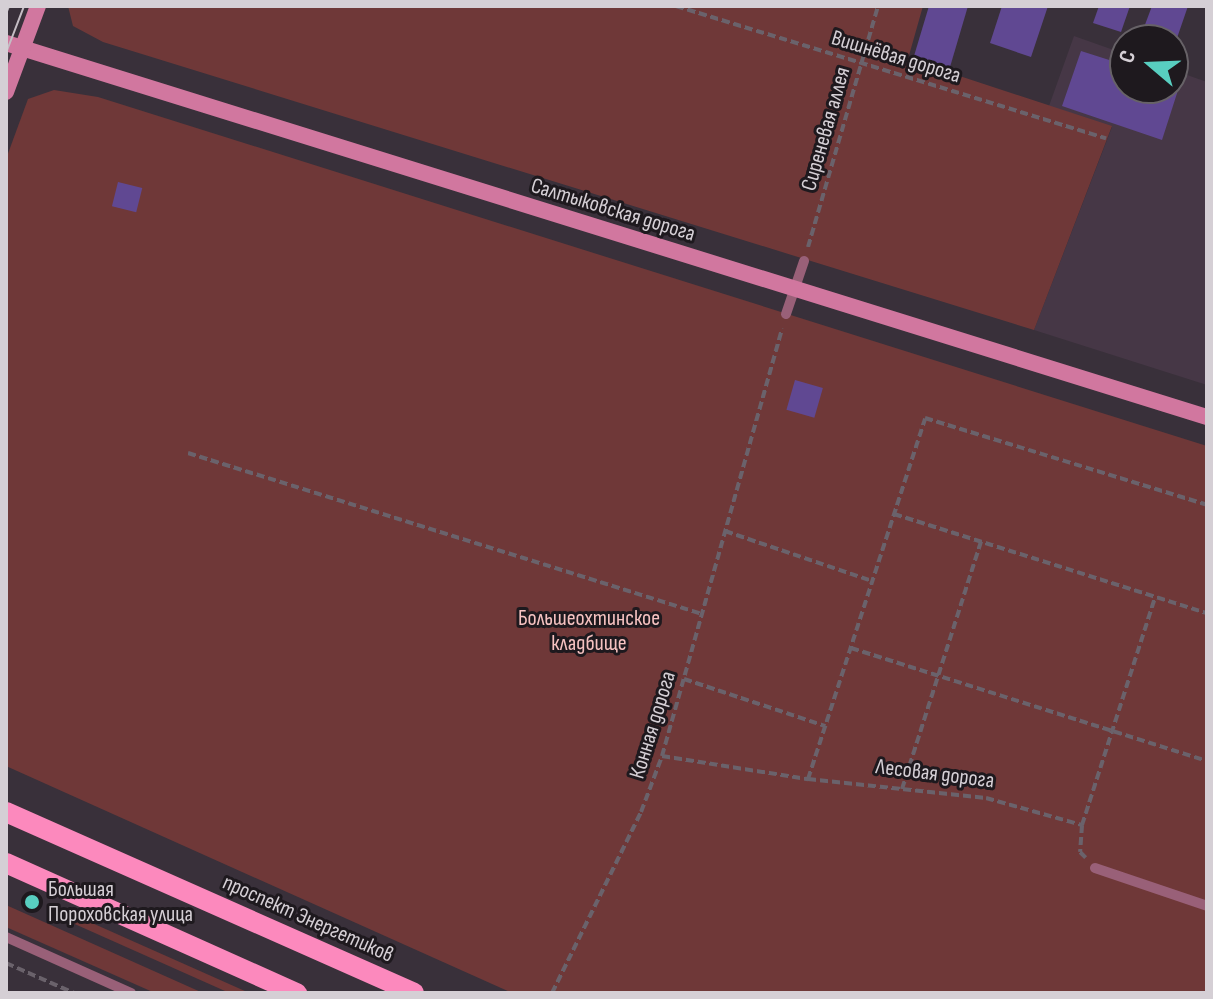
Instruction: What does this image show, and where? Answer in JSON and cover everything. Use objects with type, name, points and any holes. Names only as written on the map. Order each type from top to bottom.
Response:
[{"type":"main road","name":"проспект Энергетиков","points":[[6,812],[414,993]]},
{"type":"main road","points":[[6,863],[297,993]]},
{"type":"street","points":[[6,92],[14,47],[38,6]]},
{"type":"street","name":"Салтыковская дорога","points":[[14,47],[1207,417]]},
{"type":"lane","points":[[786,314],[804,261]]},
{"type":"lane","points":[[1095,868],[1207,906]]},
{"type":"lane","points":[[6,937],[113,989],[131,993]]},
{"type":"path","name":"Вишнёвая дорога","points":[[676,6],[1106,138]]},
{"type":"path","name":"Сиреневая аллея","points":[[804,261],[878,6]]},
{"type":"path","name":"Конная дорога","points":[[552,993],[641,812],[662,756],[786,314]]},
{"type":"path","points":[[808,779],[925,418],[1207,505]]},
{"type":"path","points":[[188,453],[702,614]]},
{"type":"path","points":[[894,514],[1207,613]]},
{"type":"path","points":[[725,531],[872,581]]},
{"type":"path","points":[[902,789],[981,541]]},
{"type":"path","points":[[1095,868],[1080,852],[1082,825],[1155,597]]},
{"type":"path","points":[[850,647],[1207,761]]},
{"type":"path","points":[[684,679],[825,726]]},
{"type":"path","name":"Лесовая дорога","points":[[662,756],[808,779],[986,798],[1082,825]]},
{"type":"path","points":[[6,963],[74,993]]},
{"type":"shaded area","points":[[1074,36],[1109,48],[1109,104],[1189,104],[1189,76],[1207,82],[1207,385],[1034,330],[1112,127],[1049,106]]},
{"type":"green space","points":[[68,6],[923,6],[908,59],[1112,126],[1034,330],[103,42],[73,26]]},
{"type":"green space","name":"Большеохтинское кладбище","points":[[54,90],[98,97],[1207,446],[1207,993],[512,993],[6,766],[6,159],[28,99]]},
{"type":"green space","points":[[6,905],[203,993],[155,993],[6,927]]},
{"type":"green space","points":[[65,911],[248,992],[230,993],[62,918]]},
{"type":"building","points":[[929,6],[968,6],[950,67],[914,56]]},
{"type":"building","points":[[1002,6],[1048,6],[1031,57],[990,43]]},
{"type":"building","points":[[1099,6],[1130,6],[1124,24],[1109,24],[1109,28],[1093,23]]},
{"type":"building","points":[[1152,6],[1188,6],[1182,24],[1145,24]]},
{"type":"building","points":[[1081,51],[1109,60],[1109,104],[1174,104],[1162,140],[1062,106]]},
{"type":"building","points":[[118,182],[142,188],[136,212],[112,206]]},
{"type":"building","points":[[795,380],[823,388],[814,418],[786,410]]},
{"type":"tram line","points":[[6,14],[9,6]]},
{"type":"tram line","points":[[6,53],[24,6]]},
{"type":"place","name":"Большая Пороховская улица","points":[[32,902]]}]
